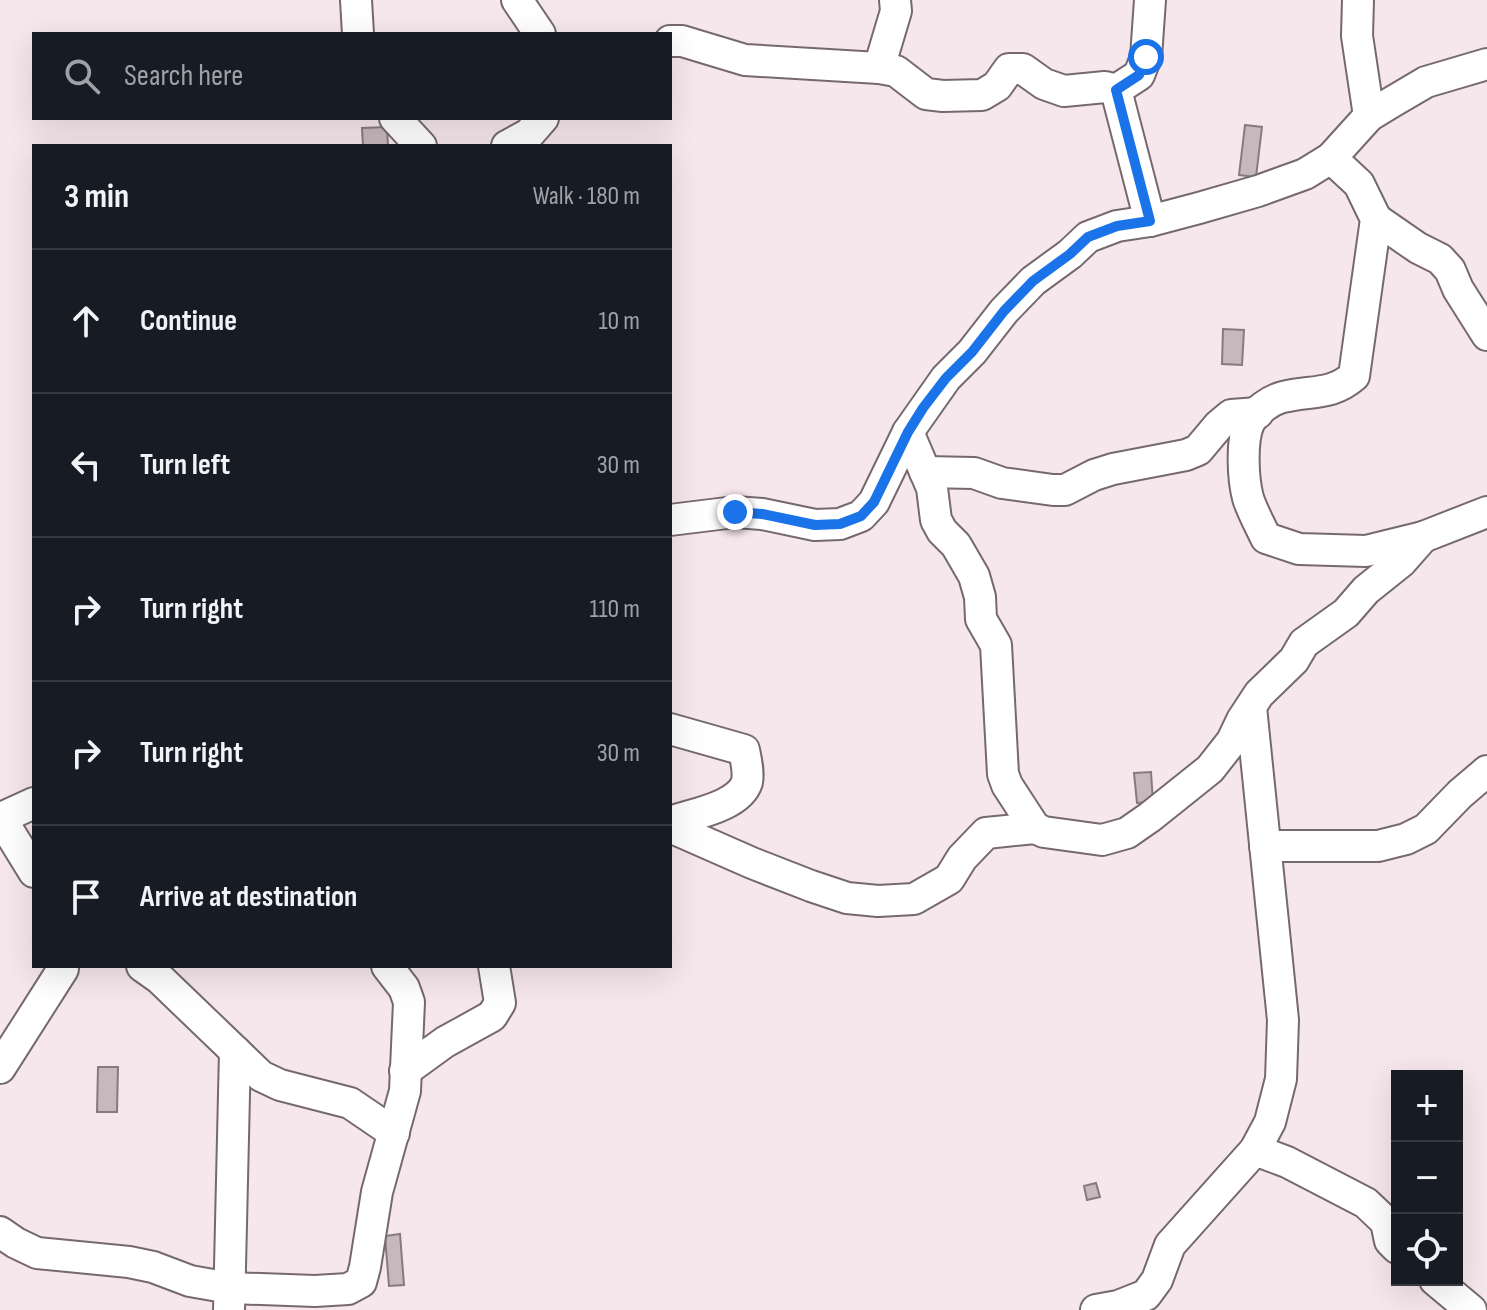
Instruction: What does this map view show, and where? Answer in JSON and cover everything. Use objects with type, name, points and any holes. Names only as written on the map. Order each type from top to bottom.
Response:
[{"type":"street","points":[[356,0],[358,32]]},
{"type":"street","points":[[517,0],[539,32]]},
{"type":"street","points":[[879,68],[896,11],[895,0]]},
{"type":"street","points":[[672,41],[682,41],[745,60],[896,71],[926,94],[943,96],[982,95],[997,86],[1009,69],[1023,69],[1044,84],[1064,91],[1105,87],[1116,90],[1139,75],[1146,57],[1150,0]]},
{"type":"street","points":[[1358,0],[1357,36],[1369,116]]},
{"type":"street","points":[[672,520],[735,512],[815,525],[840,524],[861,516],[874,502],[908,432],[946,378],[1033,281],[1088,237],[1117,226],[1150,221],[1258,191],[1305,174],[1331,158],[1369,116],[1426,82],[1487,64]]},
{"type":"street","points":[[1116,90],[1150,221]]},
{"type":"street","points":[[397,120],[419,144]]},
{"type":"street","points":[[511,144],[529,134],[541,120]]},
{"type":"street","points":[[1331,158],[1359,184],[1376,219],[1440,259],[1450,270],[1458,289],[1487,335]]},
{"type":"street","points":[[1376,219],[1354,376],[1342,386],[1282,397],[1268,404],[1249,423],[1243,458],[1248,498],[1266,538],[1299,549],[1366,551],[1423,537],[1487,512]]},
{"type":"street","points":[[925,472],[974,473],[1002,483],[1065,490],[1113,469],[1186,455],[1198,450],[1231,415],[1258,413]]},
{"type":"street","points":[[908,432],[932,488],[936,520],[956,545],[974,576],[980,597],[981,619],[996,645],[1003,774],[1035,828]]},
{"type":"street","points":[[672,826],[811,886],[847,898],[878,901],[914,899],[949,879],[962,858],[986,833],[1035,828],[1102,840],[1127,833],[1210,769],[1232,741],[1259,694],[1294,660],[1304,643],[1346,613],[1423,537]]},
{"type":"street","points":[[1096,1310],[1118,1306],[1146,1295],[1157,1280],[1170,1245],[1255,1150],[1270,1122],[1281,1079],[1283,1020],[1251,707]]},
{"type":"street","points":[[672,730],[744,750],[747,781],[739,796],[672,824]]},
{"type":"street","points":[[1265,846],[1378,846],[1406,839],[1426,829],[1487,771]]},
{"type":"street","points":[[32,804],[0,818],[32,869]]},
{"type":"street","points":[[0,1068],[63,968]]},
{"type":"street","points":[[145,968],[261,1076],[280,1085],[350,1103],[394,1133]]},
{"type":"street","points":[[0,1232],[37,1253],[153,1267],[229,1299],[348,1289],[361,1282],[377,1192],[405,1091],[409,1002],[404,988],[389,968]]},
{"type":"street","points":[[405,1071],[445,1042],[492,1016],[500,1003],[494,968]]},
{"type":"street","points":[[229,1299],[235,1051]]},
{"type":"street","points":[[1255,1150],[1287,1162],[1366,1203],[1386,1222],[1391,1242]]},
{"type":"street","points":[[1442,1286],[1471,1310]]},
{"type":"building","points":[[1245,125],[1262,127],[1256,177],[1239,175]]},
{"type":"building","points":[[387,127],[388,144],[363,144],[362,128]]},
{"type":"building","points":[[1223,329],[1244,330],[1242,365],[1222,364]]},
{"type":"building","points":[[1151,772],[1153,802],[1137,803],[1134,773]]},
{"type":"building","points":[[98,1067],[118,1067],[117,1112],[97,1112]]},
{"type":"building","points":[[1096,1183],[1100,1197],[1087,1200],[1084,1186]]},
{"type":"building","points":[[400,1234],[404,1285],[389,1286],[385,1236]]},
{"type":"route","points":[[735,512],[815,525],[840,524],[861,516],[874,502],[923,408],[1033,281],[1088,237],[1117,226],[1150,221],[1116,90],[1139,75],[1146,57]]}]
